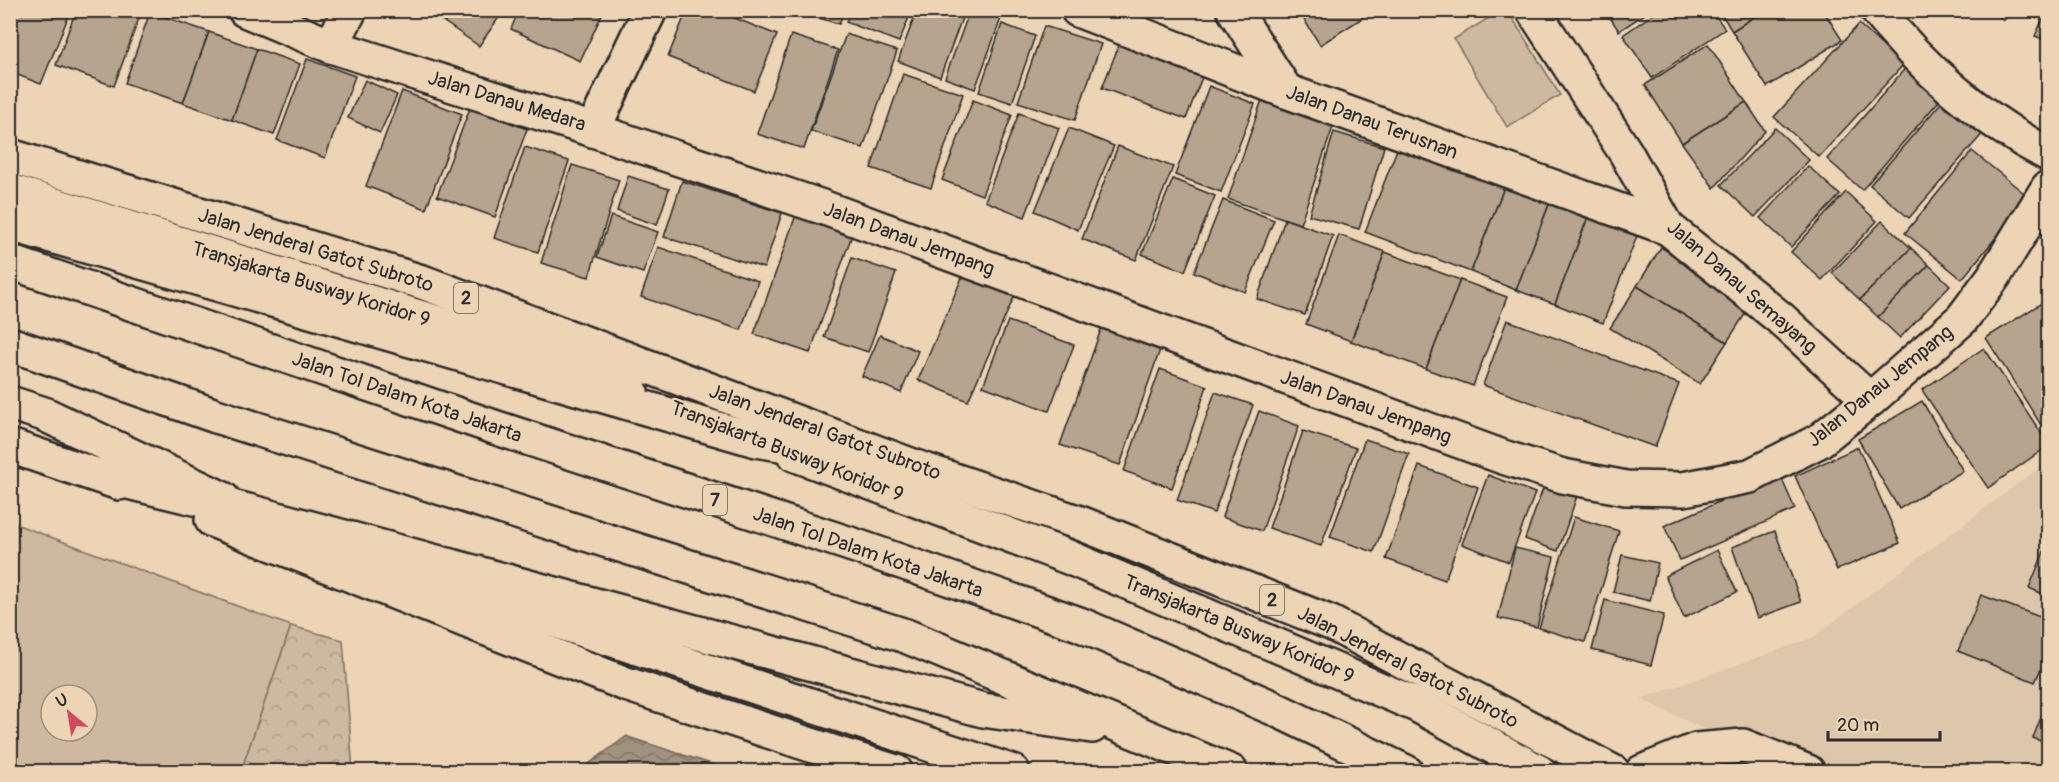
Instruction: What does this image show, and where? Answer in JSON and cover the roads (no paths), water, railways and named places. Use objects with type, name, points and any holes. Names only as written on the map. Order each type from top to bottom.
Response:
[{"type":"main road","name":"Jalan Danau Medara","points":[[245,10],[331,46],[593,130],[650,10]]},
{"type":"main road","points":[[331,46],[350,10]]},
{"type":"main road","name":"Jalan Danau Terusnan","points":[[1078,10],[1286,91],[1668,228]]},
{"type":"main road","points":[[1234,10],[1286,91]]},
{"type":"main road","name":"Jalan Danau Semayang","points":[[1533,10],[1626,153],[1668,228],[1780,318],[1870,400]]},
{"type":"main road","points":[[1877,10],[1889,26],[1936,75],[2015,136],[2049,154]]},
{"type":"main road","name":"Jalan Danau Jempang","points":[[593,130],[822,207],[1481,449],[1563,476],[1626,488],[1683,489],[1750,476],[1819,441],[1870,400],[1962,319],[1994,276],[2049,188]]},
{"type":"main road","name":"Jalan Jenderal Gatot Subroto","points":[[10,156],[426,283],[913,466],[1080,523],[1331,623],[1613,771]]},
{"type":"main road","name":"Transjakarta Busway Koridor 9","points":[[10,191],[530,351],[756,440],[1068,557],[1417,705],[1539,771]]},
{"type":"main road","points":[[10,224],[756,440],[913,466]]},
{"type":"main road","name":"Jalan Tol Dalam Kota Jakarta","points":[[10,262],[497,428],[859,547],[1079,624],[1271,707],[1406,771]]},
{"type":"main road","points":[[10,344],[216,416],[906,636],[1231,771]]},
{"type":"main road","points":[[10,403],[44,414],[248,511],[339,549],[1013,771]]},
{"type":"main road","points":[[10,446],[99,475],[626,684],[896,771]]},
{"type":"main road","points":[[99,475],[248,511],[983,710],[1140,733]]},
{"type":"main road","points":[[1642,771],[1696,750],[1743,746],[1808,771]]},
{"type":"water","points":[[628,737],[733,771],[579,771]]}]
